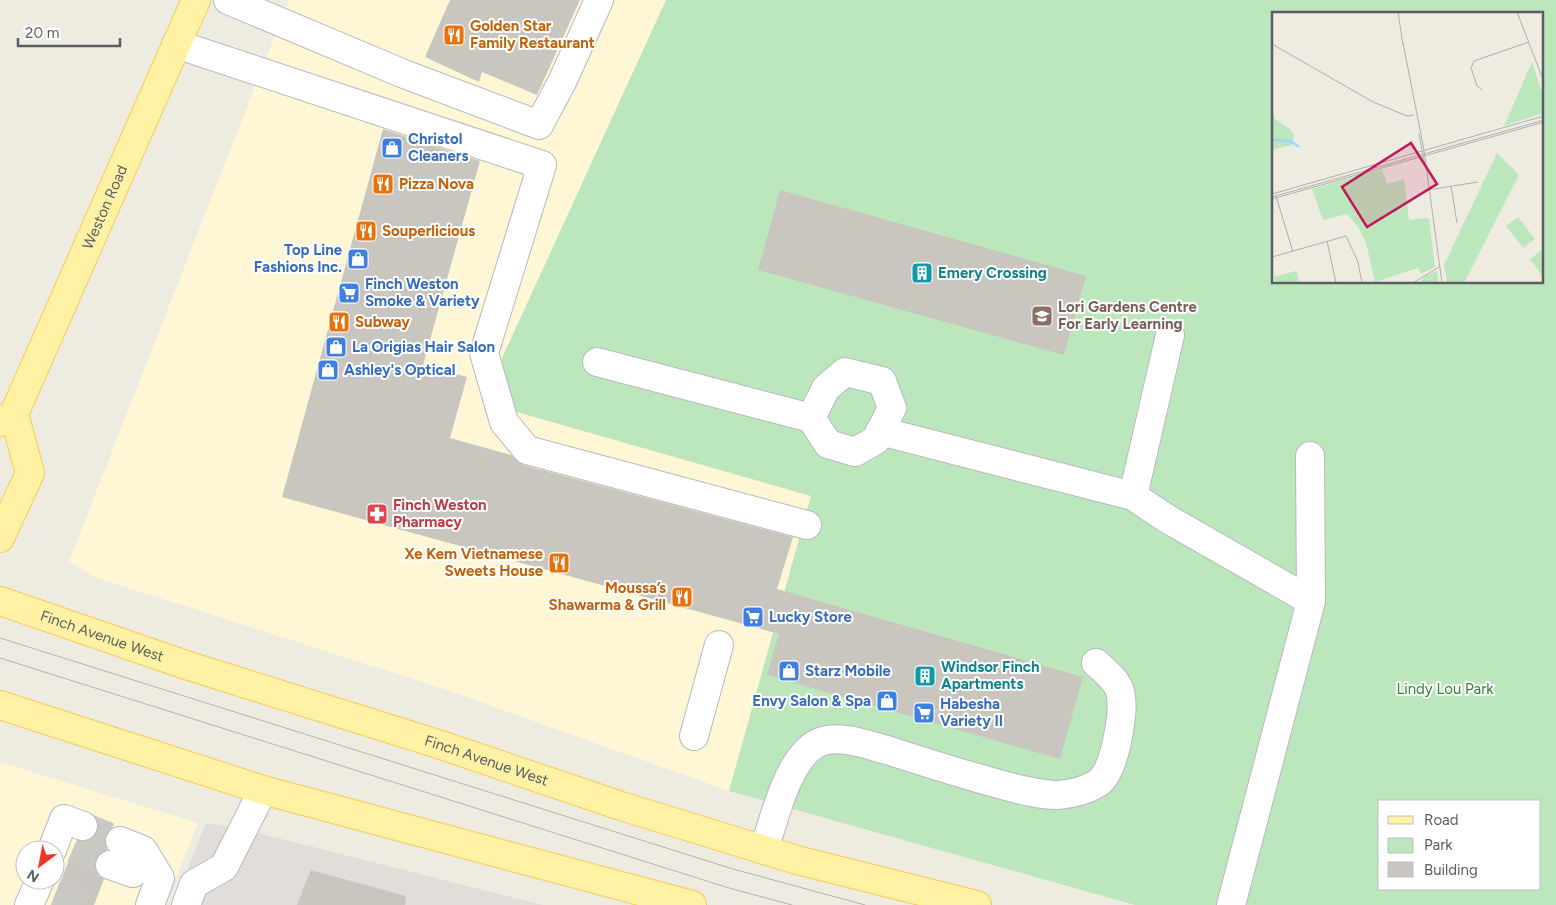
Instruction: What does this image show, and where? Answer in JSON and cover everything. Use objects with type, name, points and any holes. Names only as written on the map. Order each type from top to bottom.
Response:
[{"type":"main road","name":"Weston Road","points":[[0,538],[30,473],[7,418],[196,0]]},
{"type":"main road","name":"Finch Avenue West","points":[[0,601],[190,666],[438,744],[621,806],[764,850],[977,905]]},
{"type":"main road","points":[[0,705],[263,790],[692,905]]},
{"type":"lane","points":[[228,0],[404,74],[539,125],[562,82],[599,0]]},
{"type":"lane","points":[[176,44],[542,165],[484,353],[504,422],[527,450],[807,525]]},
{"type":"lane","points":[[1133,496],[1170,335]]},
{"type":"lane","points":[[597,362],[811,418],[828,444],[855,452],[876,440],[892,408],[882,381],[845,372],[826,388],[811,418]]},
{"type":"lane","points":[[880,431],[1133,496],[1166,518],[1311,601]]},
{"type":"lane","points":[[1231,905],[1311,601],[1310,456]]},
{"type":"lane","points":[[694,736],[719,646]]},
{"type":"lane","points":[[764,850],[782,793],[800,757],[820,742],[842,740],[876,747],[1031,792],[1059,794],[1081,791],[1099,782],[1111,763],[1120,731],[1123,697],[1115,680],[1096,663]]},
{"type":"lane","points":[[186,905],[194,884],[224,867],[263,790]]},
{"type":"lane","points":[[126,857],[160,878],[150,905]]},
{"type":"shaded area","points":[[289,0],[666,0],[482,402],[811,496],[729,791],[444,689],[94,577],[69,561]]},
{"type":"shaded area","points":[[0,762],[198,823],[165,905],[0,905]]},
{"type":"shaded area","points":[[206,823],[238,828],[543,905],[173,905]]},
{"type":"green space","name":"Lindy Lou Park","points":[[666,0],[1556,0],[1556,905],[1135,905],[729,791],[811,496],[482,402]]},
{"type":"building","points":[[450,0],[580,0],[537,95],[482,72],[479,82],[425,57]]},
{"type":"building","points":[[383,129],[480,161],[423,365],[467,377],[450,438],[511,455],[523,465],[793,537],[777,589],[1083,677],[1060,759],[767,675],[779,634],[282,497]]},
{"type":"building","name":"Emery Crossing","points":[[780,190],[1086,276],[1064,355],[758,270]]},
{"type":"building","points":[[98,824],[110,829],[105,836],[107,850],[99,854],[95,860],[95,868],[99,876],[104,879],[94,905],[51,905],[57,890],[65,890],[65,870],[77,840],[85,841],[93,838],[97,832]]},
{"type":"building","points":[[311,870],[406,896],[405,905],[297,905]]},
{"type":"tunnel","points":[[83,826],[120,841]]},
{"type":"tunnel","points":[[73,849],[110,865]]},
{"type":"tunnel","points":[[56,892],[90,905]]},
{"type":"tram line","points":[[0,638],[733,869],[865,905]]},
{"type":"tram line","points":[[0,658],[729,888],[792,905]]},
{"type":"place","name":"Golden Star Family Restaurant","points":[[454,35]]},
{"type":"place","name":"Christol Cleaners","points":[[392,148]]},
{"type":"place","name":"Pizza Nova","points":[[383,184]]},
{"type":"place","name":"Souperlicious","points":[[366,231]]},
{"type":"place","name":"Top Line Fashions Inc.","points":[[358,259]]},
{"type":"place","name":"Emery Crossing","points":[[922,273]]},
{"type":"place","name":"Finch Weston Smoke & Variety","points":[[349,293]]},
{"type":"place","name":"Lori Gardens Centre For Early Learning","points":[[1042,316]]},
{"type":"place","name":"Subway","points":[[339,322]]},
{"type":"place","name":"La Origias Hair Salon","points":[[336,347]]},
{"type":"place","name":"Ashley's Optical","points":[[328,370]]},
{"type":"place","name":"Finch Weston Pharmacy","points":[[377,514]]},
{"type":"place","name":"Xe Kem Vietnamese Sweets House","points":[[559,563]]},
{"type":"place","name":"Moussa’s Shawarma & Grill","points":[[682,597]]},
{"type":"place","name":"Lucky Store","points":[[753,617]]},
{"type":"place","name":"Starz Mobile","points":[[789,671]]},
{"type":"place","name":"Windsor Finch Apartments","points":[[925,676]]},
{"type":"place","name":"Envy Salon & Spa","points":[[887,701]]},
{"type":"place","name":"Habesha Variety II","points":[[924,713]]}]
